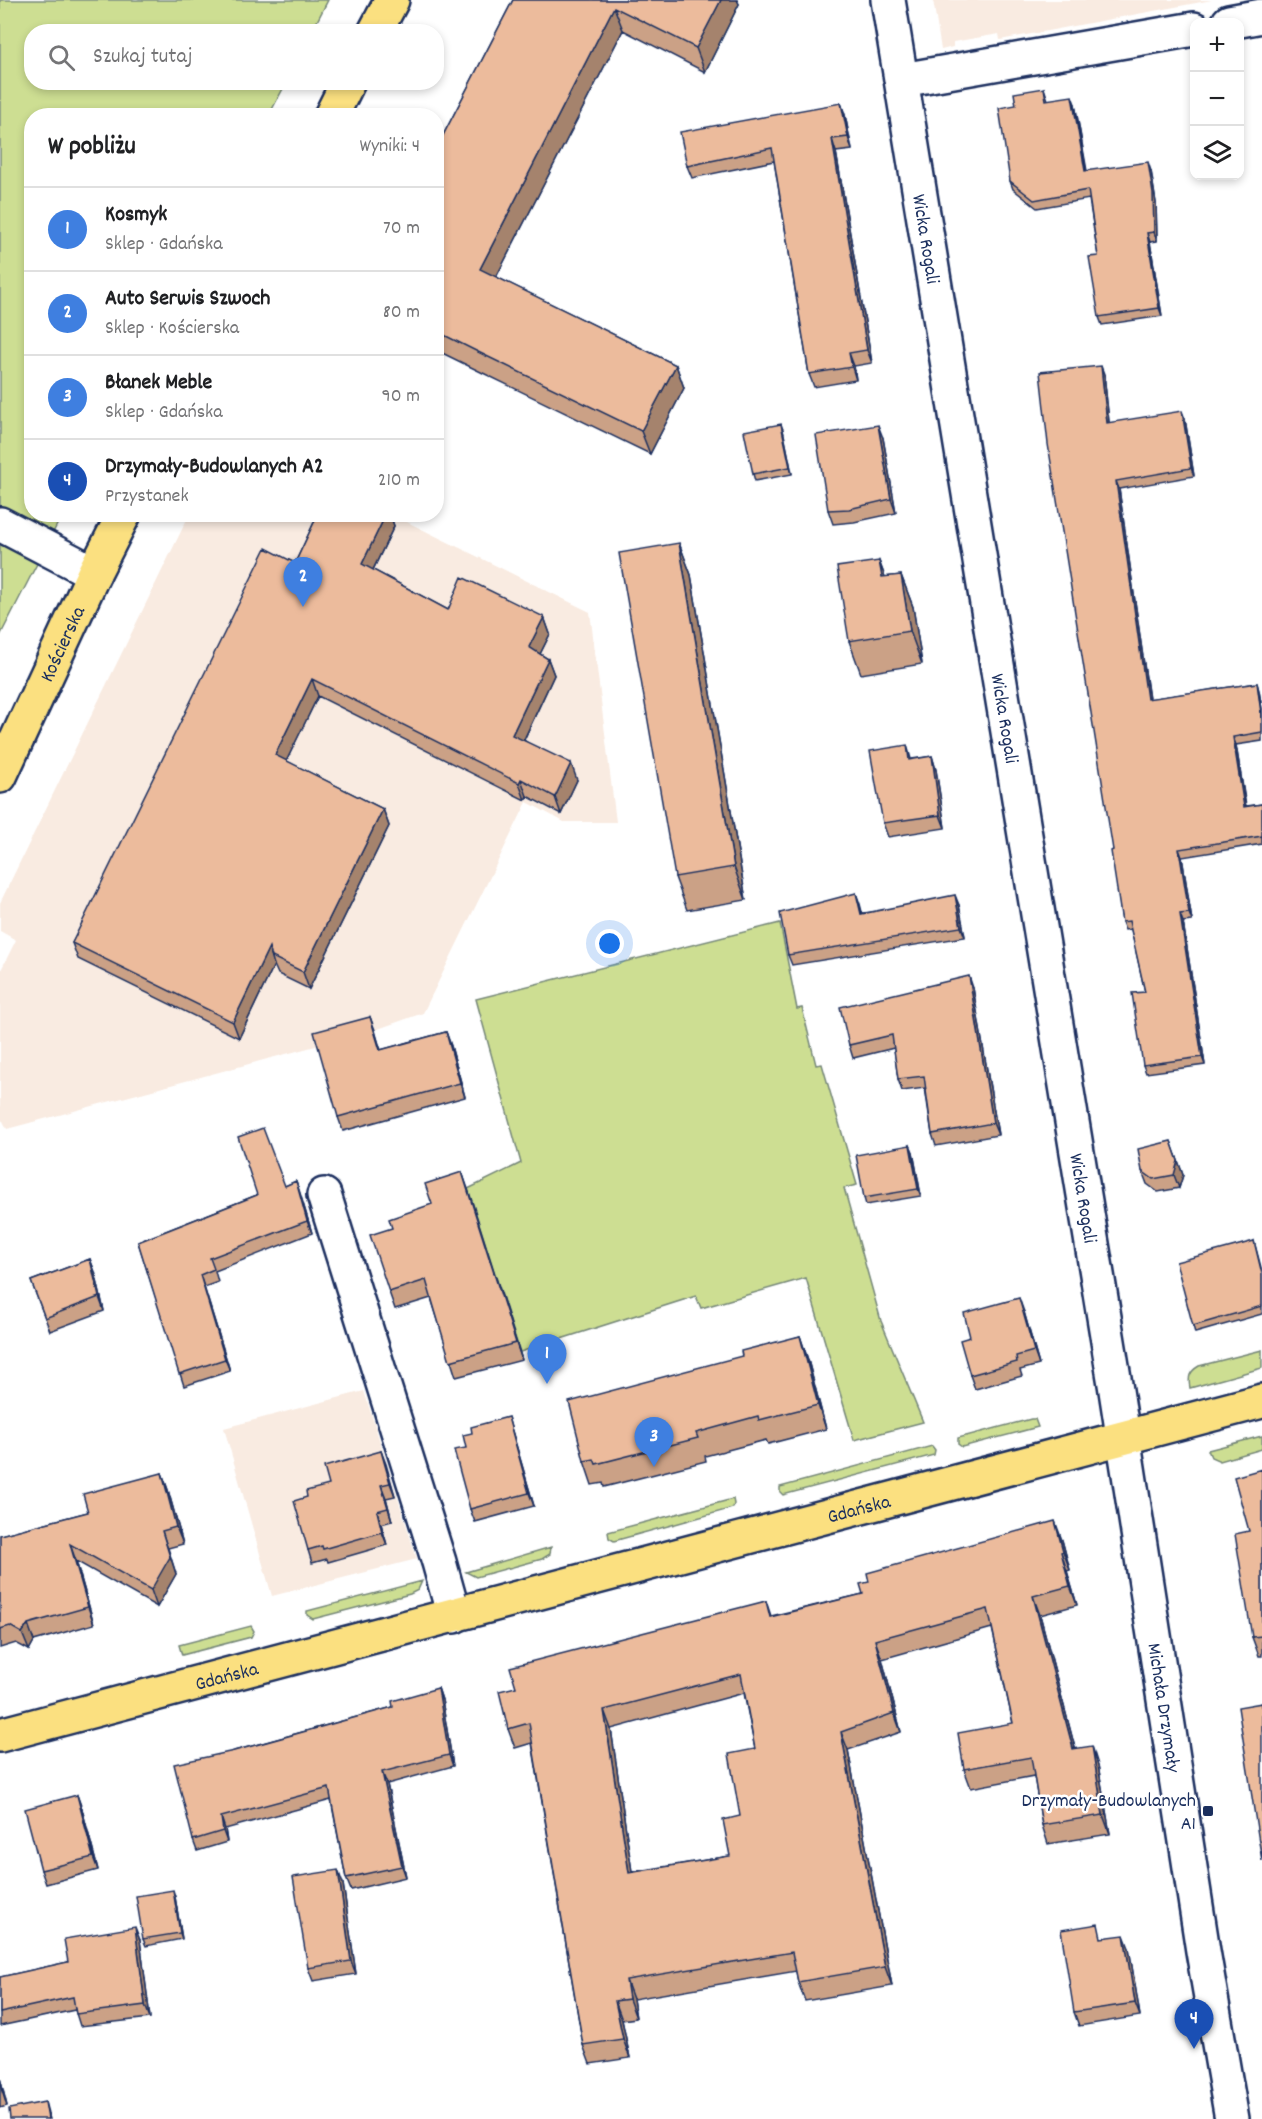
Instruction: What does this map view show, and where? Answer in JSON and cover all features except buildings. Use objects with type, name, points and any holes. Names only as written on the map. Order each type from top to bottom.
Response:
[{"type":"main road","points":[[379,24],[392,0]]},
{"type":"main road","points":[[335,108],[344,90]]},
{"type":"main road","name":"Kościerska","points":[[0,776],[120,522]]},
{"type":"main road","name":"Gdańska","points":[[0,1735],[1262,1401]]},
{"type":"street","name":"Wicka Rogali","points":[[888,0],[1123,1437]]},
{"type":"street","points":[[1244,19],[1262,16]]},
{"type":"street","points":[[902,80],[1190,30]]},
{"type":"street","points":[[0,524],[94,573]]},
{"type":"street","points":[[324,1195],[454,1616]]},
{"type":"street","name":"Michała Drzymały","points":[[1123,1437],[1203,1951],[1232,2119]]},
{"type":"shaded area","points":[[933,0],[1212,0],[1000,40],[999,34],[953,42],[953,47],[941,50]]},
{"type":"shaded area","points":[[186,522],[407,522],[590,612],[616,822],[564,822],[527,802],[423,1013],[375,1030],[7,1129],[0,1120],[0,972],[16,940],[0,931],[0,903]]},
{"type":"shaded area","points":[[364,1391],[417,1559],[272,1596],[224,1428]]},
{"type":"green space","points":[[0,0],[328,0],[316,24],[24,24],[24,90],[282,90],[273,108],[24,108],[24,522],[58,522],[0,636]]},
{"type":"green space","points":[[780,923],[797,1009],[802,1008],[816,1065],[822,1064],[857,1185],[844,1188],[881,1321],[923,1422],[854,1440],[806,1278],[701,1308],[696,1296],[520,1352],[468,1189],[521,1163],[476,999]]},
{"type":"green space","points":[[1262,1350],[1262,1368],[1190,1388],[1190,1375],[1199,1366]]},
{"type":"green space","points":[[1035,1419],[1038,1427],[962,1447],[958,1444],[958,1438]]},
{"type":"green space","points":[[1262,1436],[1262,1449],[1220,1461],[1211,1457],[1208,1450]]},
{"type":"green space","points":[[932,1446],[935,1450],[934,1455],[783,1495],[780,1492],[780,1487]]},
{"type":"green space","points":[[733,1499],[733,1508],[614,1541],[609,1538],[608,1532]]},
{"type":"green space","points":[[551,1547],[550,1554],[542,1559],[476,1577],[466,1572]]},
{"type":"green space","points":[[422,1581],[418,1590],[410,1594],[313,1619],[307,1615],[307,1611]]},
{"type":"green space","points":[[251,1626],[254,1631],[251,1637],[182,1655],[179,1645]]},
{"type":"place","name":"Auto Serwis Szwoch","points":[[303,607]]},
{"type":"place","name":"Kosmyk","points":[[547,1384]]},
{"type":"place","name":"Błanek Meble","points":[[654,1467]]},
{"type":"place","name":"Drzymały-Budowlanych A1","points":[[1208,1811]]},
{"type":"place","name":"Drzymały-Budowlanych A2","points":[[1194,2049]]}]
